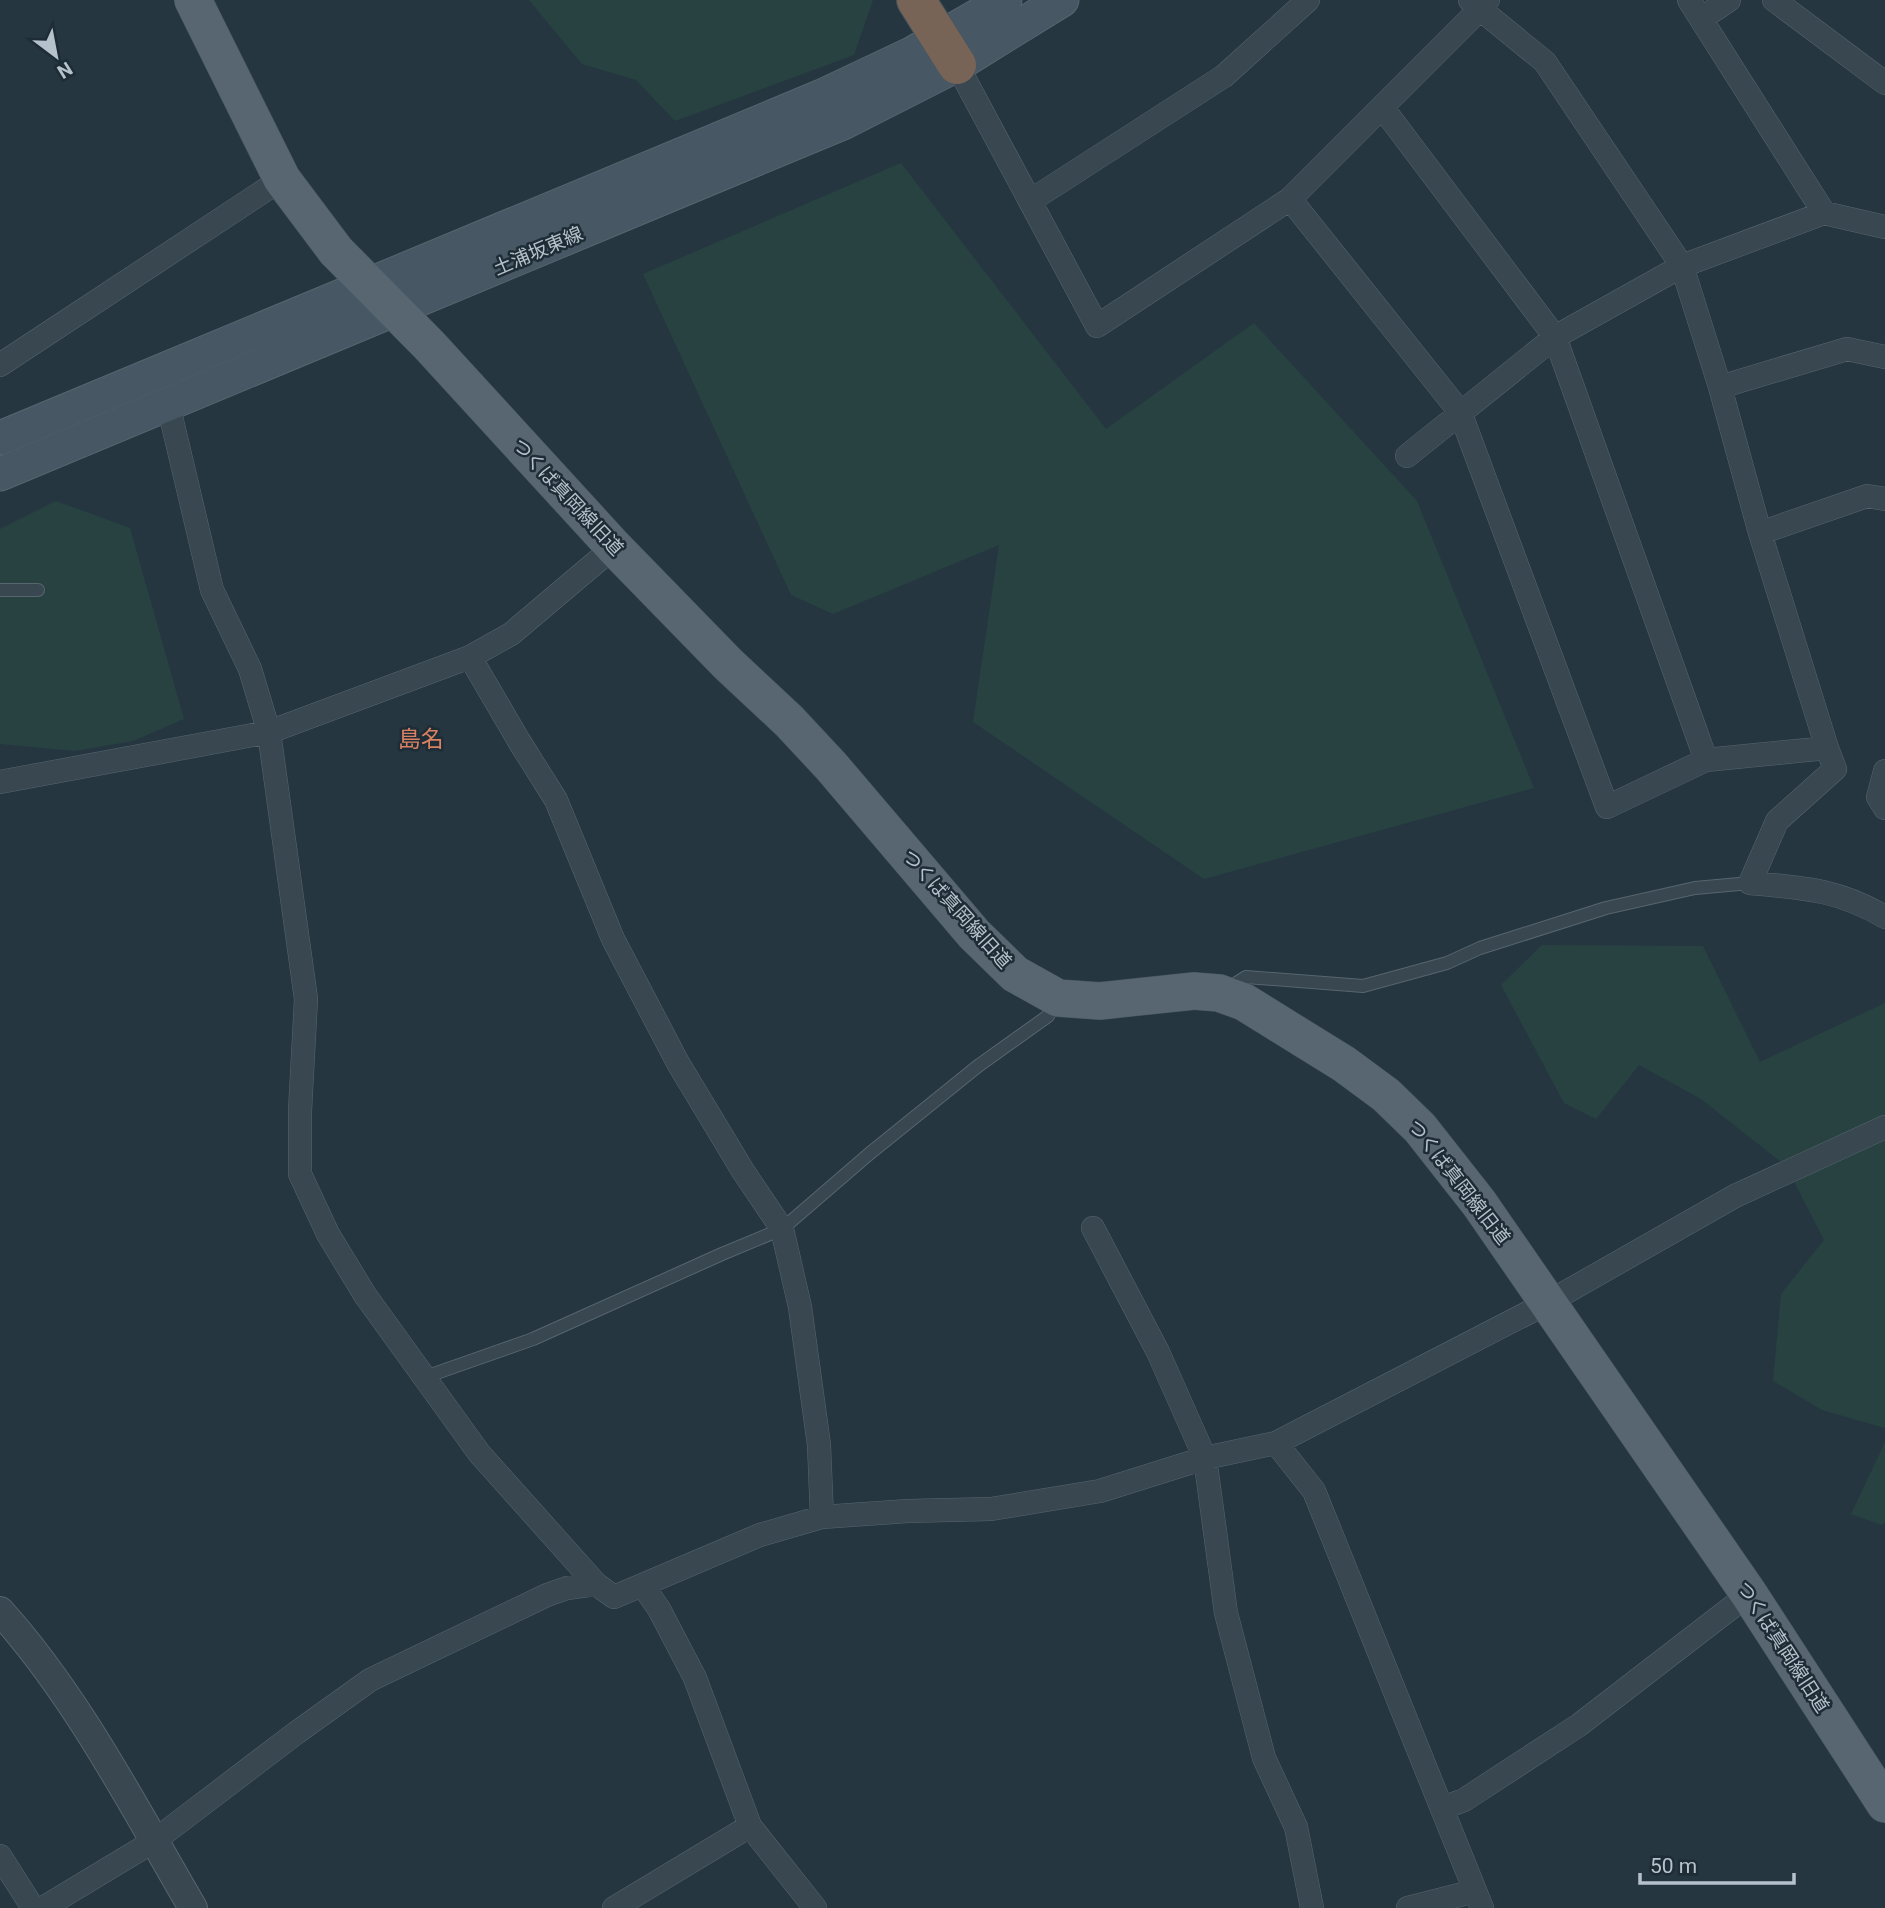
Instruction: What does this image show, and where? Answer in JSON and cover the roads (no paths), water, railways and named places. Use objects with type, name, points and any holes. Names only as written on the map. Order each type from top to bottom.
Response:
[{"type":"highway","points":[[916,0],[949,51]]},
{"type":"main road","name":"つくば真岡線旧道","points":[[193,0],[282,179],[336,251],[429,345],[614,547],[728,664],[806,739],[974,934],[1016,974],[1058,998],[1100,1001],[1194,991],[1219,993],[1254,1008],[1344,1063],[1386,1095],[1420,1128],[1479,1203],[1749,1594],[1885,1804]]},
{"type":"main road","name":"土浦坂東線","points":[[0,474],[845,122],[949,51],[1005,0]]},
{"type":"main road","name":"土浦坂東線","points":[[0,438],[822,96],[904,58],[949,51],[1062,0]]},
{"type":"street","points":[[1030,201],[1224,76],[1308,0]]},
{"type":"street","points":[[1729,0],[1695,10],[1824,214]]},
{"type":"street","points":[[1774,0],[1885,83]]},
{"type":"street","points":[[949,51],[1097,326],[1290,199],[1382,107],[1479,3],[1545,62],[1682,266],[1720,387],[1760,533],[1835,769],[1777,821],[1750,883],[1818,889],[1861,903],[1885,917]]},
{"type":"street","points":[[1382,107],[1555,337],[1706,760]]},
{"type":"street","points":[[0,365],[282,179]]},
{"type":"street","points":[[1290,199],[1460,412],[1607,807],[1706,760],[1827,748]]},
{"type":"street","points":[[1407,456],[1555,337],[1682,266],[1824,214],[1885,227]]},
{"type":"street","points":[[1720,387],[1847,349],[1885,357]]},
{"type":"street","points":[[168,404],[212,590],[250,669],[269,732],[306,999],[300,1111],[300,1174],[328,1234],[365,1295],[479,1453],[596,1584],[614,1597],[760,1535],[822,1517],[991,1509],[1100,1491],[1205,1458],[1276,1443],[1548,1303],[1735,1196],[1885,1127]]},
{"type":"street","points":[[1760,533],[1867,496],[1885,499]]},
{"type":"street","points":[[0,782],[269,732],[470,657],[510,634],[614,547]]},
{"type":"street","points":[[470,657],[556,800],[613,939],[678,1063],[743,1171],[782,1229],[804,1335],[819,1445],[822,1517]]},
{"type":"street","points":[[1885,771],[1878,797],[1885,808]]},
{"type":"street","points":[[1094,1227],[1158,1352],[1205,1458],[1226,1613],[1264,1758],[1296,1827],[1312,1908]]},
{"type":"street","points":[[1276,1443],[1314,1491],[1478,1900],[1408,1908]]},
{"type":"street","points":[[43,1908],[154,1841],[370,1680],[547,1595],[567,1588],[596,1584]]},
{"type":"street","points":[[643,1586],[659,1609],[695,1678],[750,1826],[814,1908]]},
{"type":"street","points":[[1443,1808],[1465,1800],[1579,1725],[1749,1594]]},
{"type":"street","points":[[0,1611],[31,1644],[85,1726],[193,1908]]},
{"type":"street","points":[[614,1908],[750,1826]]},
{"type":"street","points":[[0,1856],[33,1908]]},
{"type":"lane","points":[[0,590],[37,590]]},
{"type":"lane","points":[[1219,993],[1246,977],[1363,986],[1447,962],[1480,948],[1606,908],[1695,888],[1750,883]]},
{"type":"lane","points":[[425,1377],[533,1339],[782,1229],[978,1066],[1048,1016],[1058,998]]},
{"type":"district","name":"島名","points":[[421,739]]}]
